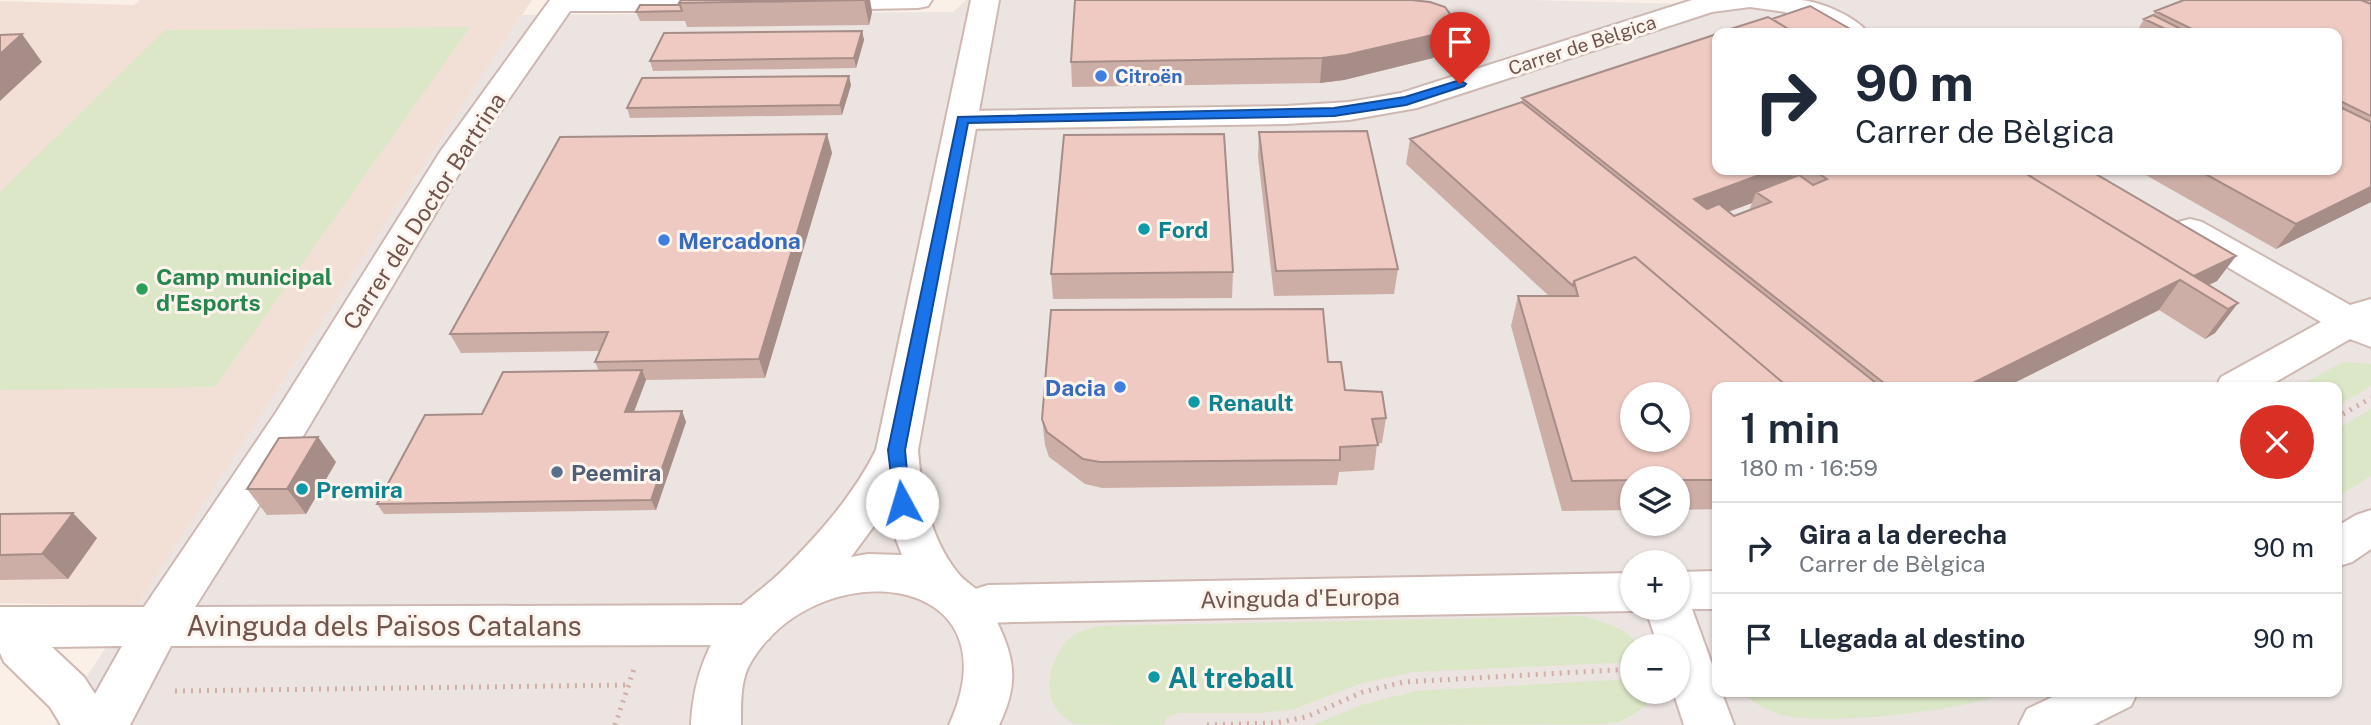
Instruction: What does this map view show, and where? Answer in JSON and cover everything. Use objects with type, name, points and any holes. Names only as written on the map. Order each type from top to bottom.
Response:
[{"type":"street","name":"Carrer del Doctor Bartrina","points":[[114,708],[158,625],[291,422],[456,152],[563,1],[918,0]]},
{"type":"street","points":[[716,725],[716,698],[723,672],[735,647],[766,613],[836,546],[886,475],[897,450],[985,0]]},
{"type":"street","name":"Carrer de Bèlgica","points":[[962,120],[1286,115],[1380,107],[1708,4],[1742,0]]},
{"type":"street","points":[[1756,0],[1793,5],[1815,12],[1845,28]]},
{"type":"street","points":[[2164,215],[2364,322]]},
{"type":"street","points":[[2245,382],[2364,322]]},
{"type":"street","points":[[897,450],[902,503],[916,540],[955,598],[983,633],[989,660],[988,689],[974,725]]},
{"type":"street","points":[[2342,545],[2371,527]]},
{"type":"street","points":[[766,613],[811,585],[845,574],[867,572],[911,575],[955,598]]},
{"type":"street","points":[[1690,591],[1712,590]]},
{"type":"street","name":"Avinguda d'Europa","points":[[955,598],[988,604],[1620,592]]},
{"type":"street","name":"Avinguda dels Països Catalans","points":[[8,626],[647,625],[766,613]]},
{"type":"street","points":[[1673,620],[1709,725]]},
{"type":"street","name":"Avinguda dels Països Catalans","points":[[8,626],[21,648],[67,692],[88,725]]},
{"type":"street","points":[[2044,725],[2102,697]]},
{"type":"path","points":[[2342,415],[2371,398]]},
{"type":"path","points":[[615,725],[647,625]]},
{"type":"path","points":[[1207,725],[1275,723],[1306,717],[1363,692],[1404,682],[1620,671]]},
{"type":"path","points":[[114,708],[629,685]]},
{"type":"shaded area","points":[[140,0],[532,0],[137,606],[0,603],[0,1],[134,5]]},
{"type":"shaded area","points":[[966,0],[1531,0],[1683,4],[1698,0],[2371,0],[2371,725],[55,725],[135,603],[137,605],[521,15],[953,12]]},
{"type":"green space","name":"Camp municipal d'Esports","points":[[470,27],[215,387],[0,390],[0,192],[165,30]]},
{"type":"green space","points":[[2343,362],[2371,364],[2371,386],[2342,403],[2342,382],[2305,382]]},
{"type":"green space","points":[[2371,409],[2371,476],[2342,494],[2342,426]]},
{"type":"green space","points":[[1581,616],[1613,626],[1628,634],[1620,634],[1620,663],[1413,672],[1362,683],[1294,709],[1261,713],[1179,713],[1167,717],[1163,725],[1076,724],[1056,708],[1051,697],[1051,672],[1055,659],[1070,638],[1100,626]]},
{"type":"green space","points":[[1620,680],[1620,704],[1646,704],[1619,722],[1600,724],[1312,725],[1364,704],[1416,691]]},
{"type":"green space","points":[[1747,697],[1994,697],[1933,710],[1836,719],[1787,716]]},
{"type":"building","points":[[681,0],[864,0],[679,3]]},
{"type":"building","points":[[1075,0],[1411,0],[1445,7],[1453,18],[1451,25],[1437,34],[1322,58],[1071,62]]},
{"type":"building","points":[[2184,0],[2361,0],[2371,4],[2371,116],[2342,102],[2342,28],[2190,28],[2155,11]]},
{"type":"building","points":[[640,5],[680,5],[682,11],[636,12]]},
{"type":"building","points":[[1810,6],[1848,28],[1787,28],[1772,19]]},
{"type":"building","points":[[2153,15],[2179,28],[2163,28],[2144,19]]},
{"type":"building","points":[[1768,17],[1787,28],[1734,28]]},
{"type":"building","points":[[862,31],[854,58],[650,61],[664,33]]},
{"type":"building","points":[[22,34],[0,54],[0,35]]},
{"type":"building","points":[[1712,36],[1712,175],[1759,175],[1694,199],[1707,209],[1719,204],[1734,216],[1771,202],[1756,192],[1799,175],[1813,185],[1827,179],[1821,175],[2028,175],[2238,303],[2228,309],[2180,280],[1975,382],[1883,382],[1522,98]]},
{"type":"building","points":[[849,76],[840,105],[627,108],[642,78]]},
{"type":"building","points":[[1522,102],[1875,382],[1782,382],[1635,257],[1574,281],[1573,286],[1410,139]]},
{"type":"building","points":[[2342,108],[2371,122],[2371,187],[2296,224],[2207,175],[2342,175]]},
{"type":"building","points":[[1367,131],[1398,269],[1276,271],[1259,132]]},
{"type":"building","name":"Mercadona","points":[[827,134],[759,359],[595,362],[608,332],[450,334],[560,137]]},
{"type":"building","name":"Ford","points":[[1224,134],[1233,272],[1051,274],[1064,135]]},
{"type":"building","points":[[2028,175],[2098,175],[2236,256],[2194,276]]},
{"type":"building","points":[[1635,257],[1782,382],[1712,382],[1712,480],[1690,480],[1690,466],[1620,466],[1620,480],[1572,481],[1518,296],[1578,296],[1574,281]]},
{"type":"building","name":"Renault","points":[[1323,309],[1328,362],[1341,362],[1345,390],[1382,392],[1386,418],[1372,419],[1378,445],[1340,447],[1340,460],[1100,462],[1083,459],[1047,432],[1042,419],[1051,310]]},
{"type":"building","points":[[642,370],[625,412],[682,411],[651,500],[377,504],[425,415],[482,414],[503,372]]},
{"type":"building","points":[[318,437],[287,489],[247,489],[279,438]]},
{"type":"building","points":[[73,513],[42,554],[0,555],[0,514]]},
{"type":"place","name":"Citroën","points":[[1101,76]]},
{"type":"place","name":"Ford","points":[[1144,229]]},
{"type":"place","name":"Mercadona","points":[[664,240]]},
{"type":"place","name":"Camp municipal d'Esports","points":[[142,289]]},
{"type":"place","name":"Dacia","points":[[1120,387]]},
{"type":"place","name":"Renault","points":[[1194,402]]},
{"type":"place","name":"Peemira","points":[[557,472]]},
{"type":"place","name":"Premira","points":[[302,489]]},
{"type":"place","name":"Al treball","points":[[1154,677]]},
{"type":"route","points":[[902,503],[897,450],[962,120],[1286,115],[1349,111],[1406,101],[1460,84]]}]
